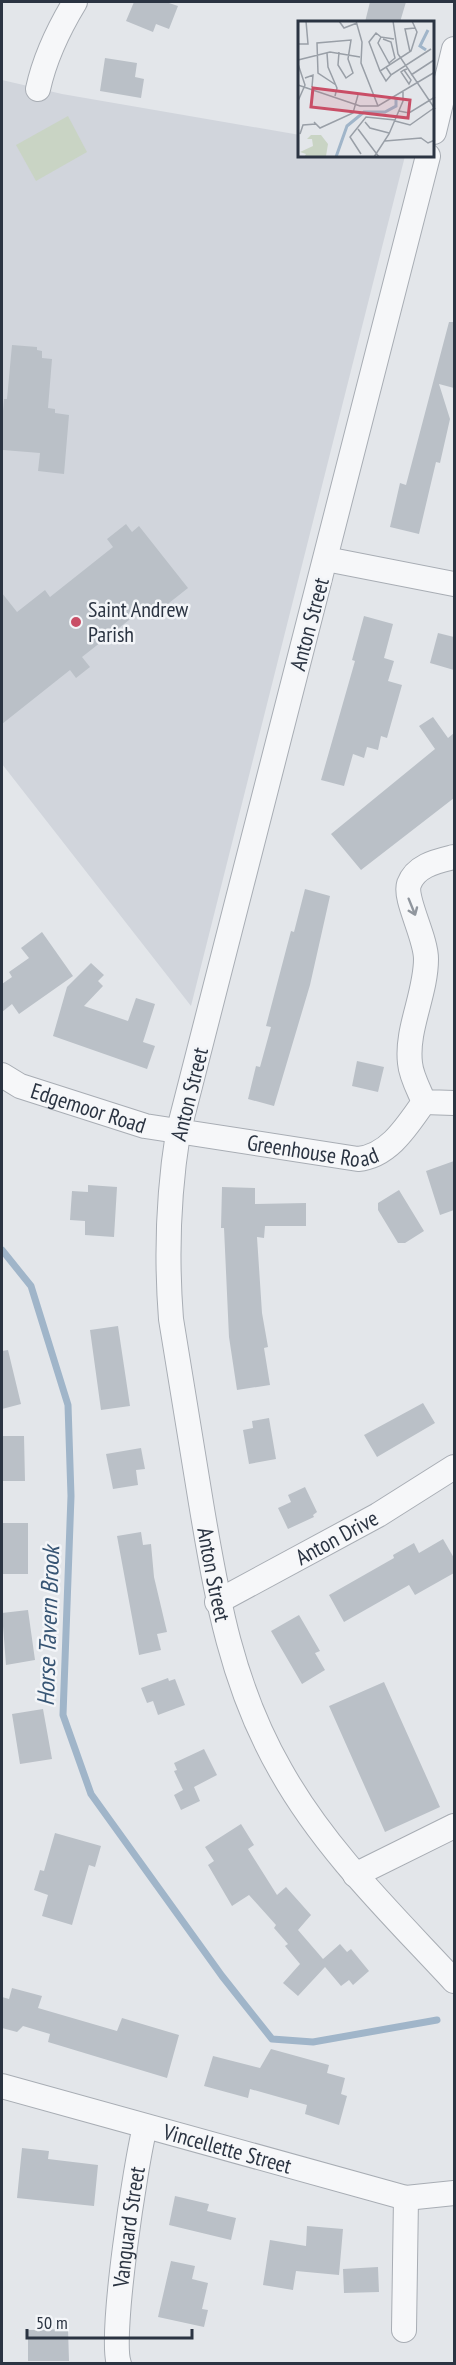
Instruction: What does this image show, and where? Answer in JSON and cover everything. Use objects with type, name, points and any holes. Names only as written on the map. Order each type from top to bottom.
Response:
[{"type":"street","points":[[38,89],[53,40],[75,2]]},
{"type":"street","points":[[435,128],[454,49]]},
{"type":"street","name":"Anton Street","points":[[427,158],[178,1133],[170,1183],[167,1227],[171,1319],[217,1602],[231,1658],[249,1707],[281,1772],[319,1829],[355,1875],[454,1981]]},
{"type":"street","points":[[326,559],[454,585]]},
{"type":"street","points":[[454,857],[421,869],[409,883],[408,892],[420,926],[426,957],[426,975],[410,1048],[410,1065],[424,1102],[454,1103]]},
{"type":"street","name":"Edgemoor Road","points":[[2,1075],[20,1086],[145,1126],[178,1133]]},
{"type":"street","name":"Greenhouse Road","points":[[178,1133],[216,1136],[337,1157],[368,1158],[384,1150],[406,1128],[424,1102]]},
{"type":"street","name":"Anton Drive","points":[[217,1602],[378,1515],[454,1467]]},
{"type":"street","points":[[355,1875],[454,1826]]},
{"type":"street","name":"Vincellette Street","points":[[2,2086],[406,2198],[454,2193]]},
{"type":"street","name":"Vanguard Street","points":[[119,2364],[117,2327],[137,2156],[145,2127]]},
{"type":"street","points":[[404,2330],[406,2198]]},
{"type":"shaded area","points":[[2,80],[62,94],[298,135],[298,158],[404,158],[191,1006],[2,764]]},
{"type":"green space","points":[[68,116],[87,152],[36,181],[16,145]]},
{"type":"building","points":[[134,2],[166,2],[178,6],[169,29],[156,24],[153,32],[126,21]]},
{"type":"building","points":[[370,2],[406,2],[400,21],[365,21]]},
{"type":"building","points":[[105,58],[137,63],[135,77],[144,79],[141,98],[100,91]]},
{"type":"building","points":[[449,322],[454,322],[454,388],[439,384],[450,419],[440,463],[436,462],[419,534],[390,527],[400,483],[406,485]]},
{"type":"building","points":[[12,345],[37,347],[37,350],[42,351],[42,358],[52,359],[48,408],[55,409],[55,413],[69,415],[64,474],[38,471],[40,453],[3,450],[4,399],[7,399]]},
{"type":"building","name":"Saint Andrew Parish","points":[[126,524],[132,532],[139,526],[188,588],[150,618],[143,609],[82,657],[90,667],[76,678],[70,670],[2,724],[2,593],[17,612],[45,590],[50,597],[113,547],[107,539]]},
{"type":"building","points":[[364,616],[393,624],[384,658],[394,661],[388,681],[402,685],[387,738],[381,736],[378,750],[367,747],[364,758],[353,754],[344,786],[321,780],[355,661],[352,660]]},
{"type":"building","points":[[438,633],[454,637],[454,670],[430,663]]},
{"type":"building","points":[[433,717],[448,738],[454,733],[454,798],[361,870],[331,834],[435,749],[419,726]]},
{"type":"building","points":[[305,889],[330,896],[310,985],[274,1106],[248,1099],[256,1066],[260,1067],[271,1027],[266,1026],[291,931],[294,932]]},
{"type":"building","points":[[42,932],[73,976],[19,1014],[12,1004],[2,1012],[2,984],[12,977],[9,972],[29,958],[21,948]]},
{"type":"building","points":[[91,963],[104,975],[98,981],[103,986],[84,1006],[128,1021],[136,998],[155,1004],[143,1042],[155,1046],[147,1069],[53,1036],[67,987]]},
{"type":"building","points":[[357,1061],[384,1067],[378,1092],[352,1086]]},
{"type":"building","points":[[454,1161],[454,1210],[440,1215],[426,1171]]},
{"type":"building","points":[[88,1185],[117,1187],[114,1237],[85,1235],[85,1221],[70,1220],[72,1191],[88,1192]]},
{"type":"building","points":[[222,1187],[255,1188],[255,1204],[306,1203],[306,1226],[265,1226],[264,1238],[257,1237],[262,1313],[268,1347],[264,1348],[270,1385],[237,1390],[229,1337],[224,1228],[221,1228]]},
{"type":"building","points":[[399,1190],[424,1231],[405,1243],[398,1243],[378,1210],[378,1203]]},
{"type":"building","points":[[118,1326],[130,1406],[101,1410],[90,1330]]},
{"type":"building","points":[[8,1350],[21,1404],[2,1409],[2,1351]]},
{"type":"building","points":[[423,1403],[435,1423],[377,1457],[364,1435]]},
{"type":"building","points":[[269,1418],[276,1459],[249,1464],[243,1430],[253,1428],[252,1421]]},
{"type":"building","points":[[2,1436],[24,1436],[25,1481],[2,1481]]},
{"type":"building","points":[[141,1448],[145,1469],[136,1470],[138,1485],[113,1489],[106,1454]]},
{"type":"building","points":[[305,1487],[317,1512],[313,1515],[314,1517],[288,1529],[278,1508],[291,1502],[288,1495]]},
{"type":"building","points":[[2,1523],[28,1523],[28,1574],[2,1574]]},
{"type":"building","points":[[141,1532],[143,1545],[151,1544],[154,1577],[167,1632],[157,1634],[161,1650],[139,1655],[117,1536]]},
{"type":"building","points":[[443,1539],[454,1558],[454,1573],[415,1595],[409,1585],[344,1622],[329,1595],[394,1558],[393,1555],[414,1543],[419,1553]]},
{"type":"building","points":[[28,1610],[35,1660],[6,1665],[2,1613]]},
{"type":"building","points":[[299,1615],[320,1651],[315,1653],[325,1670],[302,1684],[271,1631]]},
{"type":"building","points":[[168,1678],[169,1681],[175,1679],[185,1705],[158,1715],[153,1701],[147,1703],[141,1688]]},
{"type":"building","points":[[384,1682],[440,1807],[385,1832],[329,1706]]},
{"type":"building","points":[[43,1709],[52,1759],[20,1764],[12,1714]]},
{"type":"building","points":[[204,1749],[217,1775],[194,1787],[200,1801],[181,1810],[174,1795],[183,1790],[174,1771],[177,1770],[174,1763]]},
{"type":"building","points":[[241,1824],[254,1845],[248,1849],[277,1895],[286,1887],[311,1915],[298,1930],[323,1959],[340,1944],[347,1952],[351,1949],[369,1971],[353,1985],[349,1980],[341,1986],[325,1967],[298,1996],[283,1983],[300,1964],[285,1946],[288,1944],[274,1928],[276,1925],[249,1895],[232,1906],[208,1865],[214,1861],[205,1847]]},
{"type":"building","points":[[55,1833],[101,1846],[95,1867],[89,1865],[72,1925],[42,1916],[48,1895],[34,1890],[40,1870],[44,1871]]},
{"type":"building","points":[[12,1988],[42,1996],[38,2008],[117,2031],[122,2018],[179,2035],[167,2078],[48,2042],[50,2034],[23,2026],[17,2032],[2,2028],[2,1997],[9,1999]]},
{"type":"building","points":[[271,2049],[329,2065],[327,2073],[345,2078],[341,2094],[347,2096],[339,2125],[305,2114],[307,2105],[250,2089],[248,2098],[204,2086],[213,2056],[260,2068]]},
{"type":"building","points":[[22,2148],[49,2151],[48,2159],[98,2165],[94,2206],[17,2198]]},
{"type":"building","points":[[175,2196],[209,2204],[207,2211],[236,2218],[231,2240],[169,2225]]},
{"type":"building","points":[[307,2226],[343,2229],[339,2275],[296,2271],[293,2290],[263,2285],[270,2240],[306,2246]]},
{"type":"building","points":[[171,2261],[195,2266],[192,2279],[208,2283],[202,2309],[208,2310],[204,2327],[158,2317]]},
{"type":"building","points":[[378,2267],[379,2292],[344,2293],[343,2269]]},
{"type":"building","points":[[68,2329],[69,2361],[28,2361],[28,2330]]},
{"type":"waterway","name":"Horse Tavern Brook","points":[[2,1250],[31,1286],[68,1405],[71,1496],[63,1715],[91,1794],[222,1976],[272,2039],[313,2042],[437,2020]]},
{"type":"place","name":"Saint Andrew Parish","points":[[76,622]]}]
